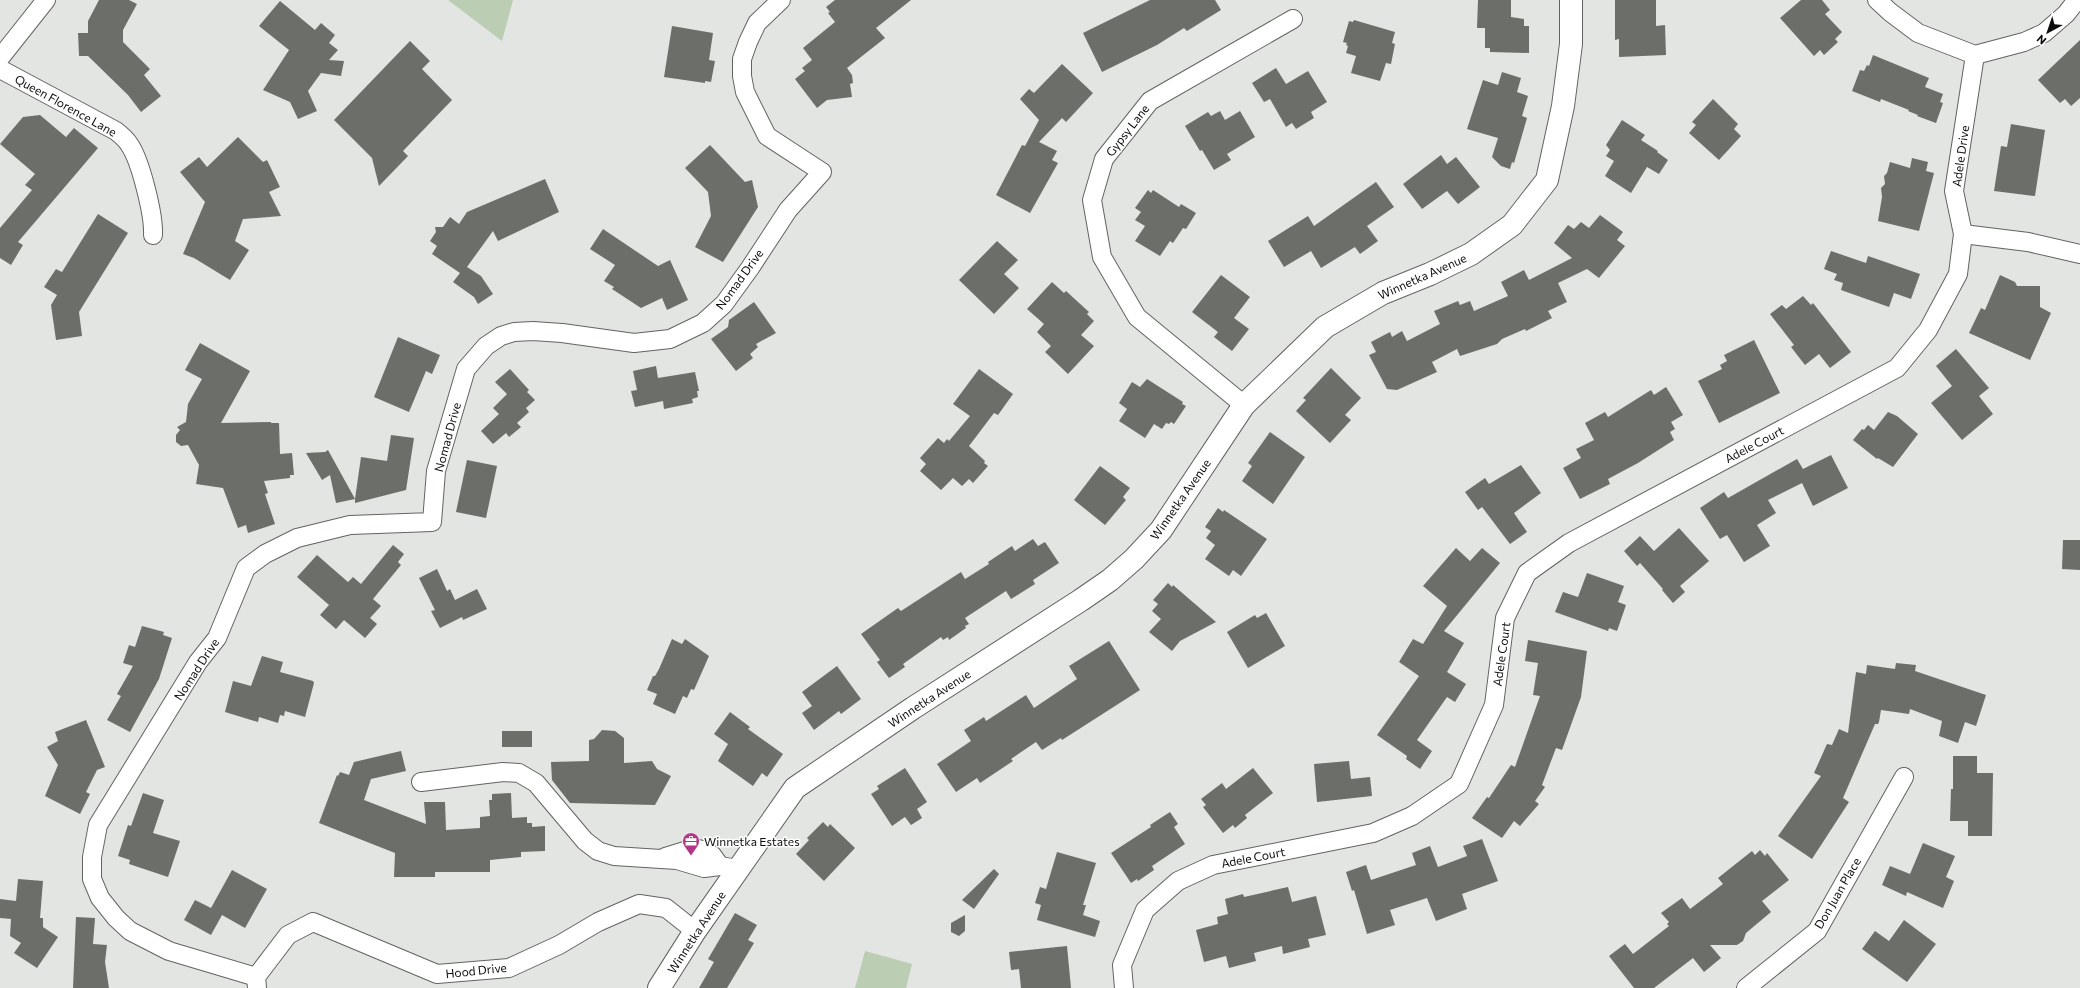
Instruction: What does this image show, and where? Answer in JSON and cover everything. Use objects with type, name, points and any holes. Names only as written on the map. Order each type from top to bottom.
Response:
[{"type":"main road","name":"Winnetka Avenue","points":[[659,988],[695,931],[729,868],[796,788],[913,708],[1110,580],[1134,559],[1161,530],[1244,406],[1325,327],[1383,293],[1430,274],[1470,254],[1512,225],[1547,180],[1563,106],[1571,44],[1571,0]]},
{"type":"street","points":[[0,58],[46,0]]},
{"type":"street","name":"Nomad Drive","points":[[257,983],[169,951],[130,931],[116,918],[100,898],[92,880],[92,857],[98,825],[198,662],[217,638],[246,568],[265,554],[297,538],[312,534],[350,525],[432,522],[436,472],[466,369],[486,346],[501,336],[514,332],[562,333],[634,343],[670,339],[703,322],[724,304],[750,268],[788,210],[822,172],[767,136],[745,92],[742,76],[742,59],[748,42],[757,23],[781,0]]},
{"type":"street","points":[[1877,0],[1890,12],[1918,32],[1975,55],[2024,42],[2044,34],[2066,14],[2076,0]]},
{"type":"street","name":"Gypsy Lane","points":[[1244,406],[1137,317],[1102,257],[1092,200],[1104,159],[1150,101],[1293,18]]},
{"type":"street","name":"Adele Drive","points":[[1963,234],[1954,191],[1975,55]]},
{"type":"street","name":"Queen Florence Lane","points":[[0,69],[116,131],[129,144],[138,161],[154,223],[153,236]]},
{"type":"street","points":[[1963,234],[2028,242],[2080,254]]},
{"type":"street","name":"Adele Court","points":[[1124,988],[1122,965],[1145,910],[1178,881],[1213,865],[1373,833],[1412,816],[1459,784],[1494,705],[1505,618],[1527,573],[1569,543],[1897,368],[1928,330],[1958,274],[1963,234]]},
{"type":"street","points":[[421,782],[503,772],[519,773],[536,783],[584,841],[598,851],[614,856],[662,858],[694,848],[712,855],[729,868]]},
{"type":"street","name":"Don Juan Place","points":[[1746,988],[1816,931],[1904,777]]},
{"type":"street","name":"Hood Drive","points":[[257,983],[288,935],[314,922],[437,974],[509,968],[559,945],[598,922],[639,904],[666,908],[695,931]]},
{"type":"green space","points":[[448,0],[513,0],[502,41]]},
{"type":"green space","points":[[865,951],[912,964],[906,988],[855,988]]},
{"type":"building","points":[[99,0],[129,0],[137,4],[123,30],[123,42],[150,69],[144,75],[161,96],[141,112],[128,95],[88,56],[79,56],[78,33],[88,33],[88,21]]},
{"type":"building","points":[[835,0],[911,0],[876,28],[885,38],[847,68],[852,75],[853,83],[850,84],[852,97],[827,100],[817,108],[795,79],[805,71],[802,68],[812,60],[803,48],[835,22],[828,13],[830,12],[826,7]]},
{"type":"building","points":[[1150,0],[1215,0],[1221,10],[1187,31],[1184,28],[1157,45],[1102,72],[1083,33]]},
{"type":"building","points":[[1478,0],[1511,0],[1511,17],[1524,19],[1524,26],[1529,26],[1529,53],[1490,52],[1490,48],[1485,48],[1485,28],[1477,28]]},
{"type":"building","points":[[1615,0],[1656,0],[1656,26],[1665,25],[1666,55],[1619,57],[1619,39],[1615,40]]},
{"type":"building","points":[[1801,0],[1822,0],[1830,10],[1825,14],[1842,32],[1835,39],[1838,42],[1824,55],[1820,50],[1814,56],[1780,18]]},
{"type":"building","points":[[280,1],[315,30],[321,23],[335,35],[329,43],[338,50],[329,60],[344,61],[341,76],[321,73],[308,91],[317,111],[298,119],[290,102],[263,90],[289,50],[259,26]]},
{"type":"building","points":[[1354,20],[1395,32],[1392,43],[1395,44],[1391,64],[1386,63],[1380,81],[1351,73],[1356,56],[1346,53],[1348,46],[1346,45],[1347,43],[1343,42],[1349,21],[1353,22]]},
{"type":"building","points":[[672,26],[713,33],[709,60],[715,61],[711,82],[705,81],[705,83],[664,77]]},
{"type":"building","points":[[2080,40],[2080,98],[2071,106],[2065,99],[2060,103],[2038,80]]},
{"type":"building","points":[[410,41],[430,61],[422,69],[452,100],[403,151],[408,156],[379,186],[372,158],[334,120]]},
{"type":"building","points":[[1873,55],[1929,78],[1925,87],[1943,94],[1940,102],[1943,103],[1936,123],[1881,99],[1880,102],[1852,91],[1860,70],[1864,71],[1867,65],[1869,66]]},
{"type":"building","points":[[1062,64],[1093,93],[1066,122],[1062,118],[1039,142],[1057,151],[1052,160],[1058,163],[1030,213],[996,195],[1022,145],[1025,146],[1039,120],[1020,99],[1029,89],[1034,93]]},
{"type":"building","points":[[1276,68],[1286,84],[1308,71],[1327,102],[1311,112],[1314,118],[1296,129],[1292,123],[1286,127],[1270,99],[1264,102],[1252,83]]},
{"type":"building","points":[[1502,72],[1521,78],[1517,92],[1528,96],[1522,116],[1527,118],[1514,163],[1512,162],[1510,169],[1501,166],[1492,157],[1498,138],[1467,129],[1483,80],[1498,85]]},
{"type":"building","points":[[1713,99],[1738,124],[1734,129],[1741,136],[1719,160],[1689,133],[1696,125],[1692,122]]},
{"type":"building","points":[[1220,111],[1225,120],[1240,111],[1255,137],[1227,154],[1231,160],[1214,170],[1202,150],[1200,151],[1185,126],[1208,112],[1211,116]]},
{"type":"building","points":[[40,115],[66,137],[74,128],[98,148],[18,242],[23,245],[11,265],[0,258],[0,228],[32,190],[25,185],[35,174],[0,144],[23,117]]},
{"type":"building","points":[[1622,120],[1645,135],[1641,140],[1658,151],[1657,152],[1668,160],[1659,174],[1647,167],[1631,193],[1605,176],[1614,161],[1606,156],[1610,150],[1606,145]]},
{"type":"building","points":[[2011,124],[2045,130],[2035,196],[1994,191],[2001,146],[2007,147]]},
{"type":"building","points":[[238,137],[263,162],[267,160],[280,187],[269,192],[281,216],[243,219],[235,241],[249,250],[230,280],[194,258],[183,254],[205,202],[180,172],[199,157],[207,167]]},
{"type":"building","points":[[710,145],[745,182],[752,180],[758,207],[723,262],[695,247],[711,216],[708,192],[685,168]]},
{"type":"building","points":[[1441,155],[1447,164],[1456,157],[1480,187],[1458,204],[1447,191],[1422,209],[1403,184]]},
{"type":"building","points":[[1912,158],[1928,162],[1926,171],[1934,173],[1919,231],[1878,221],[1882,197],[1881,188],[1885,184],[1884,176],[1887,173],[1890,162],[1910,168]]},
{"type":"building","points":[[545,179],[559,212],[498,241],[493,231],[467,267],[481,276],[493,294],[478,304],[474,297],[453,282],[460,273],[432,254],[437,246],[430,241],[436,232],[435,227],[443,227],[450,217],[459,224],[467,212]]},
{"type":"building","points":[[1376,182],[1394,207],[1367,226],[1378,241],[1360,254],[1355,247],[1321,268],[1311,251],[1284,267],[1268,241],[1308,216],[1314,226]]},
{"type":"building","points":[[1148,190],[1151,193],[1153,190],[1179,207],[1181,204],[1196,213],[1186,229],[1183,228],[1173,243],[1170,241],[1160,256],[1135,241],[1145,226],[1135,220],[1141,212],[1135,208]]},
{"type":"building","points":[[98,214],[128,233],[79,312],[82,336],[56,340],[51,305],[57,295],[44,287],[56,269],[62,272]]},
{"type":"building","points":[[1600,215],[1623,232],[1617,240],[1625,246],[1599,278],[1587,269],[1558,283],[1567,302],[1548,311],[1552,318],[1526,331],[1525,329],[1502,339],[1497,344],[1460,356],[1457,349],[1432,362],[1437,372],[1397,390],[1387,389],[1369,355],[1376,352],[1371,342],[1390,332],[1392,337],[1402,331],[1407,341],[1440,324],[1434,311],[1458,301],[1460,305],[1470,301],[1474,311],[1508,296],[1501,282],[1524,270],[1529,280],[1572,258],[1554,243],[1568,225],[1574,229],[1581,222],[1589,228]]},
{"type":"building","points":[[603,229],[658,266],[670,260],[688,300],[667,310],[662,298],[641,308],[612,289],[614,287],[604,281],[615,265],[590,249]]},
{"type":"building","points":[[997,241],[1018,260],[1004,274],[1019,288],[994,314],[959,280]]},
{"type":"building","points":[[1831,251],[1866,263],[1868,256],[1920,274],[1911,299],[1894,293],[1889,307],[1841,290],[1843,283],[1834,280],[1837,274],[1824,269]]},
{"type":"building","points":[[1221,275],[1250,297],[1234,318],[1249,329],[1232,351],[1214,337],[1218,332],[1192,312]]},
{"type":"building","points":[[2000,275],[2015,282],[2017,286],[2040,286],[2040,307],[2051,313],[2030,360],[1969,333],[1981,308],[1985,310]]},
{"type":"building","points":[[1052,282],[1064,293],[1066,291],[1089,312],[1087,314],[1094,321],[1081,335],[1094,346],[1068,374],[1045,352],[1051,346],[1037,332],[1044,324],[1027,309]]},
{"type":"building","points":[[1803,296],[1811,305],[1813,303],[1851,352],[1830,368],[1819,354],[1805,365],[1791,347],[1794,345],[1770,314],[1782,305],[1786,309]]},
{"type":"building","points":[[754,302],[776,333],[756,344],[758,347],[750,354],[753,358],[736,371],[711,339],[728,327],[729,320]]},
{"type":"building","points":[[398,337],[440,355],[432,374],[426,371],[409,412],[374,397]]},
{"type":"building","points":[[1754,340],[1780,393],[1719,423],[1698,381],[1722,369],[1720,365],[1727,361],[1724,355]]},
{"type":"building","points":[[200,343],[250,371],[221,423],[279,423],[280,454],[292,453],[294,475],[290,475],[290,478],[264,481],[268,493],[265,494],[275,524],[248,533],[246,525],[238,528],[223,488],[196,484],[199,465],[188,445],[181,446],[176,442],[176,435],[180,430],[177,427],[186,422],[188,404],[202,379],[185,370]]},
{"type":"building","points":[[1956,349],[1989,388],[1979,396],[1993,414],[1962,440],[1931,403],[1952,386],[1936,366]]},
{"type":"building","points":[[656,366],[658,378],[695,372],[699,391],[697,391],[698,397],[692,399],[693,403],[664,409],[663,401],[635,407],[631,391],[637,390],[633,371]]},
{"type":"building","points":[[1331,368],[1361,398],[1345,415],[1351,420],[1330,443],[1296,411],[1306,400],[1303,398]]},
{"type":"building","points":[[510,369],[529,390],[527,392],[535,400],[526,408],[529,412],[517,423],[521,427],[509,437],[506,433],[493,444],[481,431],[499,414],[493,408],[507,394],[495,382]]},
{"type":"building","points":[[979,369],[1013,394],[998,415],[994,413],[969,446],[985,461],[984,463],[988,466],[973,483],[969,479],[962,486],[953,478],[941,490],[920,471],[926,464],[920,458],[938,438],[944,443],[947,439],[949,441],[970,416],[953,404]]},
{"type":"building","points":[[1147,379],[1183,402],[1182,404],[1186,406],[1174,424],[1171,422],[1169,424],[1166,423],[1162,429],[1154,424],[1145,438],[1119,421],[1127,409],[1119,403],[1132,382],[1140,387]]},
{"type":"building","points":[[1666,387],[1683,415],[1671,422],[1675,429],[1670,432],[1674,440],[1638,463],[1608,479],[1610,484],[1580,499],[1563,468],[1581,458],[1576,449],[1594,440],[1585,423],[1605,412],[1608,417],[1651,390],[1654,395]]},
{"type":"building","points":[[1888,412],[1897,416],[1918,434],[1893,467],[1878,458],[1877,459],[1853,440],[1862,429],[1864,430],[1868,425],[1874,430]]},
{"type":"building","points":[[1270,432],[1305,457],[1273,504],[1242,481],[1252,466],[1248,463]]},
{"type":"building","points":[[391,435],[414,438],[406,490],[355,503],[361,457],[387,461]]},
{"type":"building","points":[[328,450],[355,499],[336,503],[330,475],[322,480],[306,453],[325,452]]},
{"type":"building","points":[[1831,455],[1848,488],[1813,506],[1802,483],[1768,500],[1776,513],[1757,525],[1770,546],[1744,562],[1727,535],[1720,539],[1700,508],[1724,492],[1728,498],[1797,459],[1803,469]]},
{"type":"building","points":[[467,460],[497,466],[486,518],[456,512]]},
{"type":"building","points":[[1521,465],[1541,493],[1514,513],[1527,532],[1510,544],[1482,507],[1478,510],[1465,492],[1485,478],[1489,484]]},
{"type":"building","points":[[1100,466],[1130,488],[1123,497],[1126,500],[1105,525],[1074,500]]},
{"type":"building","points":[[1218,508],[1223,512],[1224,510],[1267,539],[1241,576],[1233,570],[1229,576],[1205,559],[1215,545],[1206,538],[1211,531],[1205,527]]},
{"type":"building","points":[[1679,528],[1709,561],[1680,586],[1685,592],[1673,603],[1640,563],[1637,566],[1624,551],[1640,536],[1654,551]]},
{"type":"building","points":[[1033,539],[1038,546],[1045,542],[1059,563],[1033,580],[1035,584],[1011,599],[1006,591],[965,618],[969,624],[965,626],[966,628],[949,640],[948,637],[943,640],[941,637],[903,664],[905,667],[889,678],[877,662],[880,660],[861,634],[898,608],[901,611],[961,572],[965,579],[989,564],[988,562],[1012,546],[1015,551]]},
{"type":"building","points":[[2063,540],[2080,540],[2080,570],[2062,569]]},
{"type":"building","points":[[393,545],[404,554],[398,562],[401,565],[373,599],[381,606],[370,618],[377,624],[365,638],[344,620],[336,629],[320,615],[329,605],[297,577],[317,555],[348,582],[353,577],[361,584]]},
{"type":"building","points":[[1456,548],[1470,561],[1482,548],[1500,563],[1444,631],[1464,643],[1447,672],[1466,684],[1455,702],[1447,697],[1417,740],[1432,751],[1420,769],[1406,759],[1407,756],[1377,735],[1419,676],[1399,662],[1413,639],[1423,644],[1447,606],[1423,586]]},
{"type":"building","points":[[437,569],[447,591],[450,589],[455,600],[477,589],[487,609],[463,620],[462,617],[440,628],[431,611],[435,610],[419,578]]},
{"type":"building","points":[[1587,573],[1624,586],[1618,602],[1626,605],[1617,631],[1609,628],[1608,631],[1555,612],[1563,592],[1578,597]]},
{"type":"building","points":[[1168,583],[1172,587],[1173,585],[1216,622],[1180,641],[1172,651],[1149,632],[1161,619],[1152,611],[1158,604],[1153,600]]},
{"type":"building","points":[[1266,613],[1285,646],[1248,668],[1227,632],[1255,615],[1257,618]]},
{"type":"building","points":[[142,626],[164,632],[163,635],[172,638],[159,679],[130,732],[107,720],[121,696],[117,694],[133,666],[123,663],[129,645],[135,647]]},
{"type":"building","points":[[672,639],[682,644],[685,639],[709,656],[694,690],[691,689],[687,698],[683,696],[675,714],[653,704],[657,694],[647,690],[653,676],[655,676],[659,669]]},
{"type":"building","points":[[1528,640],[1587,651],[1581,697],[1562,750],[1556,748],[1542,785],[1545,787],[1535,801],[1539,804],[1520,826],[1514,821],[1502,838],[1472,818],[1487,797],[1489,798],[1511,765],[1515,767],[1540,696],[1533,695],[1538,663],[1525,661]]},
{"type":"building","points":[[1109,641],[1140,690],[1062,740],[1061,738],[1042,750],[1036,742],[1011,759],[1013,761],[980,783],[977,778],[956,792],[937,764],[971,741],[964,730],[984,717],[986,721],[1026,695],[1034,708],[1077,679],[1069,666]]},
{"type":"building","points":[[262,656],[283,662],[280,672],[313,681],[314,683],[305,717],[285,711],[284,716],[280,715],[278,723],[259,717],[258,722],[225,712],[233,681],[251,686]]},
{"type":"building","points":[[1896,663],[1916,665],[1915,671],[1986,695],[1976,726],[1965,722],[1958,743],[1939,736],[1942,721],[1910,709],[1909,714],[1881,710],[1879,722],[1878,724],[1875,724],[1843,798],[1849,802],[1812,859],[1778,836],[1821,776],[1814,773],[1827,744],[1832,745],[1839,729],[1848,733],[1856,672],[1866,674],[1867,665],[1895,669]]},
{"type":"building","points":[[837,666],[861,699],[841,714],[839,711],[814,730],[802,713],[812,706],[802,692]]},
{"type":"building","points":[[730,712],[750,727],[748,729],[783,754],[767,777],[762,773],[753,786],[718,761],[728,744],[714,734]]},
{"type":"building","points":[[86,720],[105,767],[97,770],[86,792],[90,794],[80,814],[45,796],[58,765],[47,747],[58,741],[55,732]]},
{"type":"building","points":[[602,730],[615,731],[624,738],[624,763],[652,761],[657,769],[671,776],[655,805],[570,803],[552,780],[551,762],[589,761],[589,740],[594,739]]},
{"type":"building","points":[[502,731],[532,731],[532,747],[502,747]]},
{"type":"building","points":[[401,751],[406,771],[371,779],[364,800],[426,824],[424,802],[445,802],[446,830],[480,828],[480,817],[490,816],[489,800],[492,800],[492,794],[511,793],[512,818],[527,817],[527,823],[532,823],[532,827],[545,826],[545,851],[521,852],[521,857],[490,860],[490,872],[435,872],[435,877],[394,877],[395,853],[319,823],[337,775],[338,776],[340,772],[349,775],[354,762]]},
{"type":"building","points":[[1953,756],[1977,756],[1977,773],[1993,773],[1992,836],[1968,836],[1968,821],[1950,821],[1951,789],[1953,789]]},
{"type":"building","points":[[1349,761],[1351,779],[1370,777],[1372,796],[1317,802],[1314,764]]},
{"type":"building","points":[[905,768],[927,802],[917,809],[922,818],[911,825],[905,817],[892,826],[871,794],[879,789],[877,786]]},
{"type":"building","points":[[1253,768],[1273,793],[1245,815],[1247,818],[1235,828],[1233,825],[1223,833],[1203,807],[1206,805],[1201,799],[1222,783],[1226,789]]},
{"type":"building","points":[[143,793],[164,800],[153,833],[180,841],[168,877],[129,864],[130,860],[118,856],[128,825],[131,826]]},
{"type":"building","points":[[1170,812],[1178,824],[1174,827],[1185,844],[1152,866],[1154,870],[1138,881],[1137,879],[1131,883],[1111,853],[1151,827],[1150,825]]},
{"type":"building","points":[[823,822],[828,827],[830,824],[855,848],[824,881],[796,854],[809,840],[807,838]]},
{"type":"building","points":[[1482,839],[1498,881],[1462,894],[1467,909],[1436,921],[1427,898],[1390,910],[1395,925],[1367,934],[1354,890],[1352,891],[1346,872],[1366,865],[1371,880],[1416,865],[1412,853],[1430,846],[1438,867],[1467,856],[1463,846]]},
{"type":"building","points":[[1923,843],[1955,856],[1946,877],[1954,881],[1943,908],[1907,892],[1906,896],[1882,885],[1890,866],[1910,874]]},
{"type":"building","points":[[1760,850],[1765,856],[1767,853],[1789,880],[1762,901],[1771,912],[1746,933],[1743,941],[1737,945],[1710,945],[1721,958],[1704,972],[1693,958],[1654,988],[1634,988],[1609,956],[1625,944],[1633,954],[1669,926],[1667,924],[1669,922],[1661,913],[1682,898],[1690,909],[1723,884],[1718,878],[1752,851],[1755,855]]},
{"type":"building","points":[[1057,852],[1096,863],[1083,905],[1086,905],[1083,915],[1100,921],[1095,937],[1037,920],[1041,905],[1035,903],[1040,887],[1046,889]]},
{"type":"building","points":[[994,869],[999,874],[974,909],[962,900]]},
{"type":"building","points":[[232,870],[267,889],[245,928],[222,915],[211,935],[184,920],[195,900],[211,908]]},
{"type":"building","points":[[18,879],[43,881],[40,918],[43,918],[43,927],[58,937],[37,968],[14,953],[21,943],[10,936],[11,919],[0,918],[0,899],[16,901]]},
{"type":"building","points":[[1288,887],[1292,902],[1316,896],[1326,935],[1308,939],[1310,947],[1283,954],[1282,946],[1254,953],[1256,961],[1229,968],[1226,956],[1204,962],[1196,930],[1218,924],[1217,917],[1228,914],[1225,899],[1243,894],[1244,897]]},
{"type":"building","points":[[735,913],[757,925],[748,940],[754,943],[727,988],[699,988],[714,962],[708,959]]},
{"type":"building","points":[[965,915],[965,931],[959,936],[951,932],[951,923]]},
{"type":"building","points":[[76,917],[95,918],[93,944],[107,945],[105,962],[109,988],[73,988]]},
{"type":"building","points":[[1904,920],[1936,944],[1907,982],[1862,949],[1875,931],[1889,941]]},
{"type":"building","points":[[1067,946],[1071,988],[1021,988],[1019,969],[1011,970],[1009,952]]},
{"type":"place","name":"Winnetka Estates","points":[[691,856]]}]
